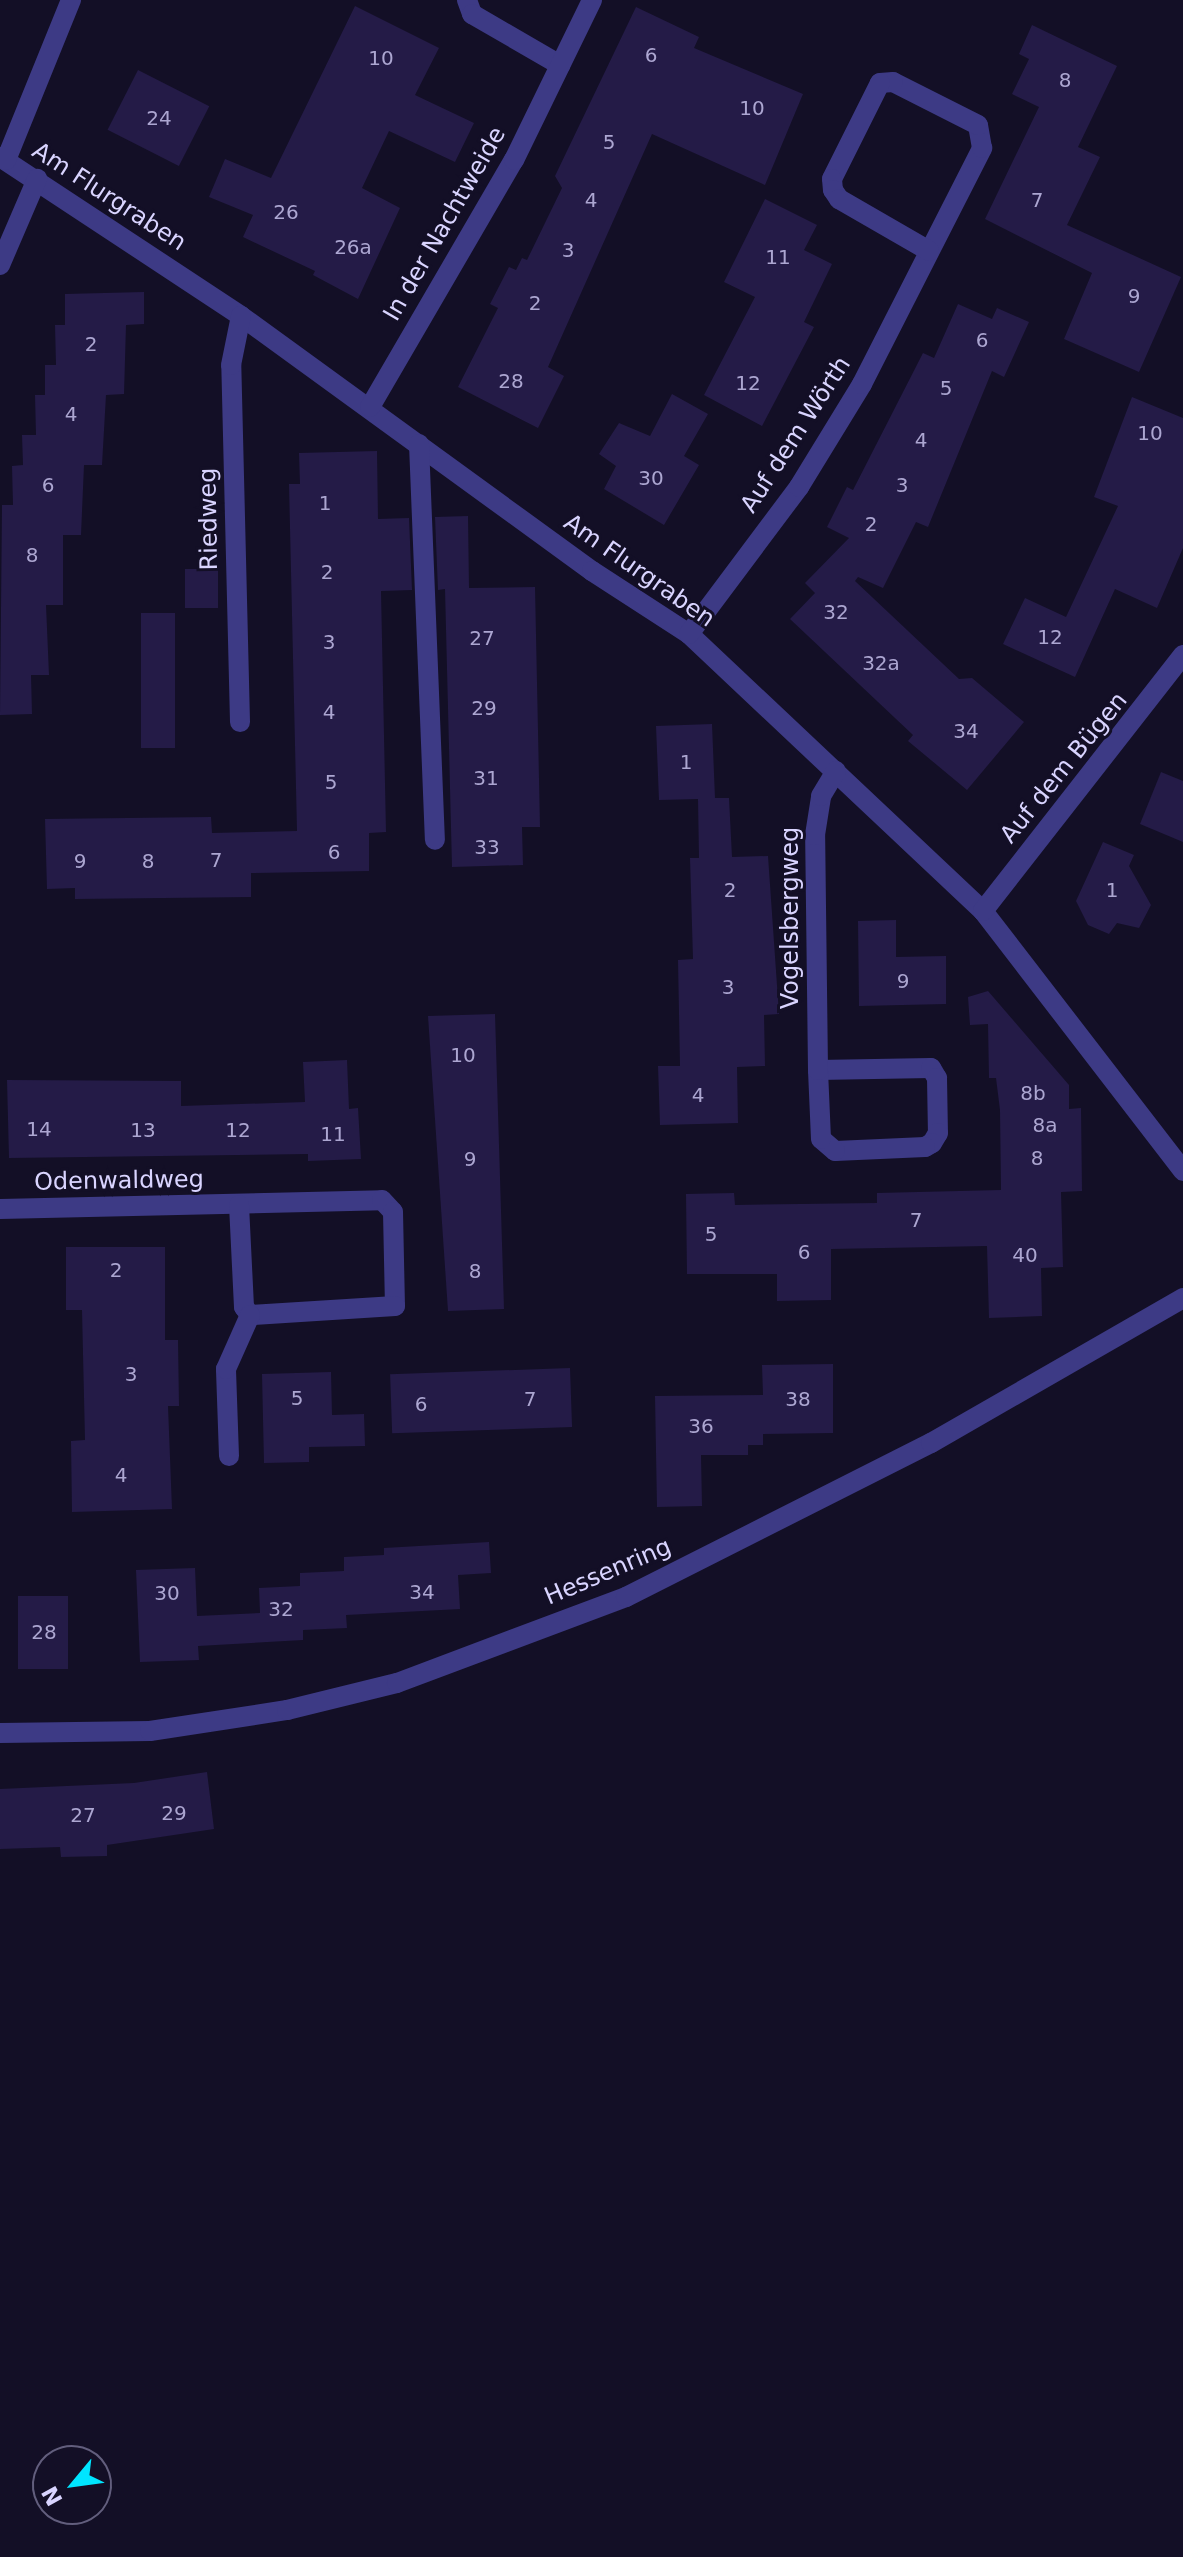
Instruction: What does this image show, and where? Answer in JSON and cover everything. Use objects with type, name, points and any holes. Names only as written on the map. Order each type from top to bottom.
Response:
[{"type":"street","points":[[3,159],[71,0]]},
{"type":"street","points":[[467,0],[472,14],[560,65]]},
{"type":"street","name":"In der Nachtweide","points":[[370,407],[514,160],[592,0]]},
{"type":"street","name":"Auf dem Wörth","points":[[689,634],[799,487],[862,384],[982,148],[983,136],[978,125],[893,82],[880,83],[832,179],[833,190],[839,199],[929,251]]},
{"type":"street","name":"Am Flurgraben","points":[[3,159],[241,316],[592,571],[689,634],[983,911],[1183,1171]]},
{"type":"street","points":[[0,265],[37,179]]},
{"type":"street","name":"Riedweg","points":[[240,722],[231,365],[241,316]]},
{"type":"street","points":[[419,444],[435,840]]},
{"type":"street","name":"Auf dem Bügen","points":[[983,911],[1183,655]]},
{"type":"street","name":"Vogelsbergweg","points":[[818,1070],[931,1068],[937,1078],[938,1133],[932,1143],[925,1147],[826,1148],[818,1070],[815,835],[821,796],[836,771]]},
{"type":"street","name":"Odenwaldweg","points":[[0,1209],[382,1200],[393,1212],[395,1306],[250,1315]]},
{"type":"street","points":[[229,1456],[226,1369],[250,1315],[244,1307],[239,1205]]},
{"type":"street","name":"Hessenring","points":[[0,1733],[150,1731],[287,1710],[397,1683],[626,1597],[931,1443],[1183,1298]]},
{"type":"building","points":[[355,6],[439,48],[415,95],[474,123],[455,162],[389,131],[362,188],[400,208],[358,299],[313,275],[315,271],[243,237],[253,215],[209,197],[225,159],[271,178]]},
{"type":"building","points":[[636,7],[699,37],[694,48],[803,94],[765,185],[652,134],[548,367],[564,376],[538,428],[458,387],[498,308],[490,304],[509,267],[516,270],[522,258],[527,260],[562,188],[555,176]]},
{"type":"building","points":[[1032,25],[1117,66],[1078,147],[1100,157],[1067,225],[1181,277],[1139,372],[1064,339],[1092,273],[985,219],[1039,107],[1012,94],[1029,59],[1019,54]]},
{"type":"building","points":[[138,70],[209,106],[179,166],[108,130]]},
{"type":"building","points":[[765,199],[817,225],[804,250],[832,264],[804,322],[814,327],[762,426],[704,395],[755,297],[724,282]]},
{"type":"building","points":[[144,292],[144,324],[126,325],[124,394],[106,395],[102,465],[84,465],[81,535],[63,535],[63,605],[46,605],[49,675],[31,675],[32,714],[0,715],[2,505],[13,505],[12,466],[23,465],[22,435],[36,435],[35,395],[45,395],[45,365],[56,365],[55,325],[65,325],[65,294]]},
{"type":"building","points":[[958,304],[992,319],[997,308],[1029,322],[1004,377],[992,371],[928,527],[916,522],[883,588],[858,577],[855,581],[959,679],[972,678],[1024,722],[967,790],[908,741],[913,735],[790,619],[815,593],[805,583],[849,538],[827,527],[847,487],[853,490],[923,353],[934,358]]},
{"type":"building","points":[[672,394],[708,414],[684,456],[699,465],[664,525],[604,489],[616,466],[599,454],[619,423],[650,436]]},
{"type":"building","points":[[1132,397],[1183,418],[1183,548],[1157,608],[1115,589],[1075,677],[1003,644],[1025,598],[1066,617],[1118,506],[1094,497]]},
{"type":"building","points":[[377,451],[378,519],[409,518],[412,590],[381,591],[386,832],[369,833],[369,871],[251,873],[251,897],[75,899],[75,888],[47,889],[45,819],[211,817],[212,833],[297,831],[289,484],[300,484],[299,453]]},
{"type":"building","points":[[468,516],[469,588],[535,587],[540,827],[522,827],[523,865],[452,867],[445,589],[438,590],[435,517]]},
{"type":"building","points":[[185,569],[218,569],[218,608],[185,608]]},
{"type":"building","points":[[141,613],[175,613],[175,748],[141,748]]},
{"type":"building","points":[[712,724],[715,798],[729,798],[732,857],[768,856],[779,1014],[764,1015],[765,1066],[737,1067],[738,1123],[660,1125],[658,1066],[680,1066],[678,960],[693,959],[690,858],[699,858],[698,799],[659,800],[656,726]]},
{"type":"building","points":[[1161,772],[1183,781],[1183,842],[1140,824]]},
{"type":"building","points":[[1103,842],[1134,855],[1129,866],[1151,905],[1139,928],[1117,923],[1109,934],[1088,925],[1076,901]]},
{"type":"building","points":[[896,920],[896,957],[946,956],[946,1004],[859,1006],[858,921]]},
{"type":"building","points":[[988,991],[1069,1085],[1069,1109],[1081,1108],[1082,1191],[1061,1192],[1063,1267],[1041,1268],[1042,1316],[989,1318],[987,1246],[831,1249],[831,1300],[777,1301],[777,1274],[687,1274],[686,1194],[734,1193],[735,1205],[877,1203],[877,1193],[1001,1190],[1000,1110],[996,1078],[989,1078],[988,1024],[970,1025],[968,997]]},
{"type":"building","points":[[495,1014],[504,1309],[448,1311],[428,1016]]},
{"type":"building","points":[[347,1060],[349,1109],[358,1108],[361,1159],[308,1161],[308,1154],[9,1158],[7,1080],[181,1081],[181,1106],[305,1102],[303,1062]]},
{"type":"building","points":[[66,1247],[165,1247],[165,1340],[178,1340],[179,1406],[168,1406],[172,1509],[72,1512],[71,1441],[85,1440],[82,1310],[66,1310]]},
{"type":"building","points":[[833,1364],[833,1433],[763,1434],[763,1445],[748,1445],[748,1455],[701,1455],[702,1506],[657,1507],[655,1396],[763,1395],[762,1365]]},
{"type":"building","points":[[570,1368],[572,1427],[392,1433],[390,1374]]},
{"type":"building","points":[[331,1372],[332,1415],[364,1414],[365,1446],[309,1447],[309,1462],[264,1463],[262,1374]]},
{"type":"building","points":[[489,1542],[491,1573],[458,1575],[460,1609],[346,1615],[347,1628],[303,1630],[303,1640],[198,1646],[199,1660],[140,1662],[136,1570],[195,1568],[197,1616],[260,1613],[259,1588],[300,1586],[300,1573],[344,1571],[344,1557],[384,1555],[384,1548]]},
{"type":"building","points":[[18,1596],[68,1596],[68,1669],[18,1669]]},
{"type":"building","points":[[207,1772],[214,1829],[107,1845],[107,1856],[61,1857],[60,1847],[0,1849],[0,1789],[134,1783]]}]
